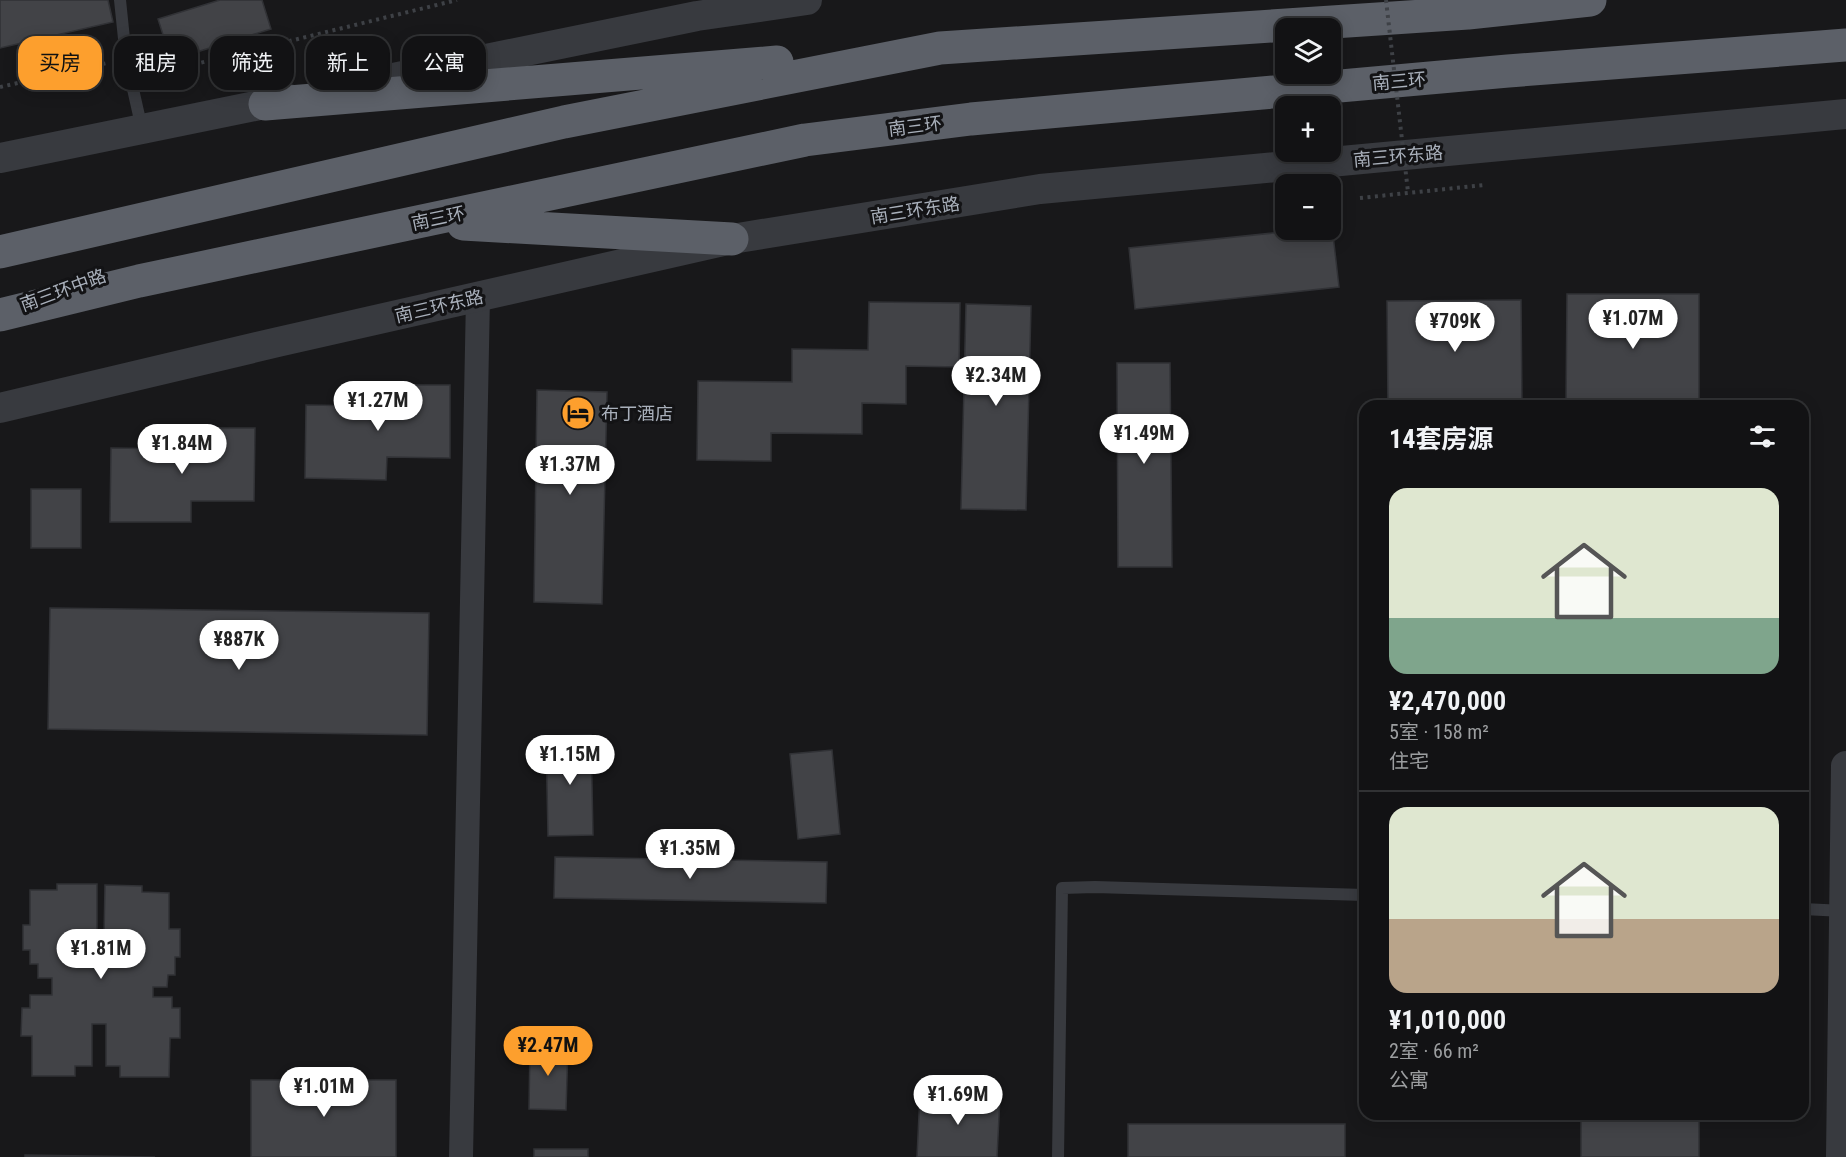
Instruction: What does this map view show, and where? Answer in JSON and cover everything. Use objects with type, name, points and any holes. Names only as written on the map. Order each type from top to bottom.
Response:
[{"type":"highway","points":[[265,104],[940,48],[1468,13],[1590,0]]},
{"type":"highway","name":"南三环","points":[[0,315],[139,281],[805,140],[970,119],[1508,71],[1846,45]]},
{"type":"highway","points":[[6,244],[128,222],[564,122],[940,48]]},
{"type":"highway","points":[[420,222],[732,239]]},
{"type":"street","points":[[0,158],[697,16],[807,0]]},
{"type":"street","name":"南三环东路","points":[[0,408],[732,239],[1040,189],[1846,114]]},
{"type":"street","points":[[461,1157],[478,297]]},
{"type":"street","points":[[1841,1157],[1846,766]]},
{"type":"lane","points":[[120,0],[124,36]]},
{"type":"lane","points":[[133,90],[142,129]]},
{"type":"lane","name":"南三环中路","points":[[32,321],[139,281]]},
{"type":"lane","points":[[1058,1157],[1062,888],[1359,895]]},
{"type":"lane","points":[[1809,909],[1844,911]]},
{"type":"path","points":[[198,63],[458,0]]},
{"type":"path","points":[[1386,0],[1407,192]]},
{"type":"path","points":[[0,87],[114,61]]},
{"type":"path","points":[[1360,198],[1485,185]]},
{"type":"building","points":[[0,0],[108,0],[113,22],[52,36],[18,36],[18,44],[0,48]]},
{"type":"building","points":[[220,0],[262,0],[271,29],[248,36],[210,36],[210,48],[198,52],[198,36],[163,36],[158,19]]},
{"type":"building","points":[[1275,233],[1275,240],[1334,240],[1339,287],[1135,309],[1129,248]]},
{"type":"building","points":[[1567,294],[1699,294],[1699,400],[1566,400]]},
{"type":"building","points":[[1521,300],[1522,400],[1388,400],[1387,301]]},
{"type":"building","points":[[869,302],[960,303],[959,367],[906,366],[906,404],[862,403],[862,434],[771,433],[771,461],[697,460],[698,381],[792,382],[792,349],[868,350]]},
{"type":"building","points":[[966,304],[1031,306],[1026,510],[961,509]]},
{"type":"building","points":[[1117,363],[1170,363],[1172,567],[1118,567]]},
{"type":"building","points":[[369,385],[450,385],[450,458],[387,457],[386,480],[305,478],[306,405],[369,406]]},
{"type":"building","points":[[537,390],[607,392],[602,604],[534,602]]},
{"type":"building","points":[[174,428],[255,428],[254,501],[191,501],[191,522],[110,522],[111,448],[174,449]]},
{"type":"building","points":[[31,489],[81,489],[81,548],[31,548]]},
{"type":"building","points":[[50,608],[429,613],[427,735],[48,729]]},
{"type":"building","points":[[591,735],[593,835],[548,836],[546,736]]},
{"type":"building","points":[[832,750],[840,834],[798,839],[790,754]]},
{"type":"building","points":[[555,857],[827,862],[826,903],[554,898]]},
{"type":"building","points":[[57,884],[97,884],[97,936],[104,936],[105,885],[142,886],[142,892],[169,893],[169,929],[180,929],[180,957],[175,957],[175,975],[168,975],[167,987],[153,987],[153,997],[172,997],[172,1008],[180,1008],[180,1038],[170,1038],[169,1077],[120,1077],[120,1066],[106,1066],[106,1024],[92,1024],[92,1066],[75,1066],[75,1076],[32,1076],[32,1036],[21,1036],[22,1008],[30,1008],[30,995],[52,995],[52,978],[38,978],[38,964],[30,964],[30,950],[23,950],[23,925],[30,925],[30,890],[57,890]]},
{"type":"building","points":[[530,1044],[568,1045],[566,1110],[529,1109]]},
{"type":"building","points":[[251,1080],[396,1080],[396,1157],[251,1157]]},
{"type":"building","points":[[920,1093],[1000,1097],[997,1157],[917,1157]]},
{"type":"building","points":[[1581,1120],[1699,1120],[1699,1157],[1581,1157]]},
{"type":"building","points":[[1128,1124],[1345,1124],[1345,1157],[1128,1157]]},
{"type":"building","points":[[534,1149],[588,1149],[588,1157],[534,1157]]},
{"type":"building","points":[[25,1155],[155,1157],[25,1157]]},
{"type":"place","name":"布丁酒店","points":[[578,413]]}]
